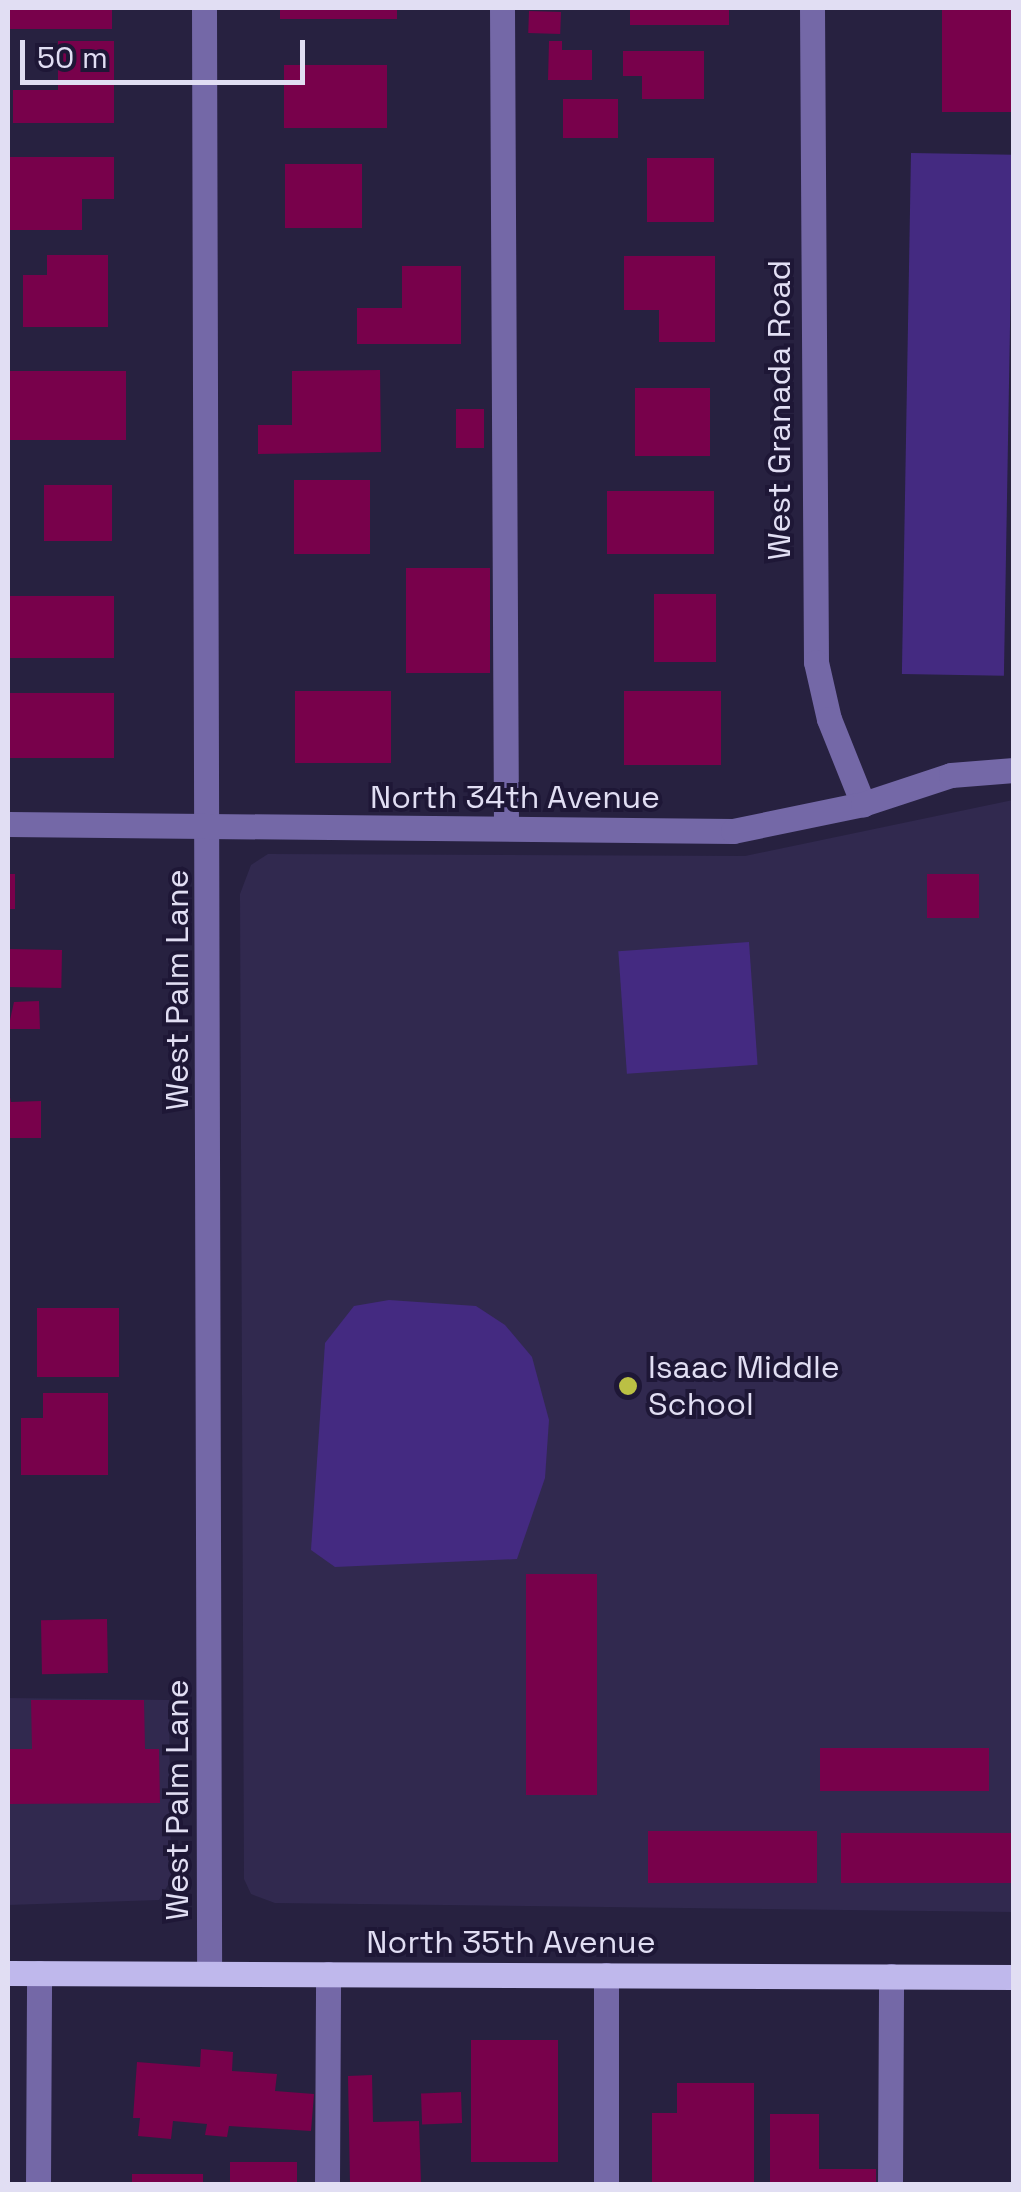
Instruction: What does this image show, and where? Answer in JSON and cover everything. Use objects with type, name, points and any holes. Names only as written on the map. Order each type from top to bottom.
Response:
[{"type":"main road","name":"North 35th Avenue","points":[[8,1972],[1014,1977]]},
{"type":"street","name":"West Palm Lane","points":[[204,8],[210,827],[209,1974]]},
{"type":"street","points":[[502,8],[506,828]]},
{"type":"street","name":"West Granada Road","points":[[812,8],[816,662],[830,719],[864,804]]},
{"type":"street","name":"North 34th Avenue","points":[[8,824],[733,831],[864,804],[951,775],[1014,770]]},
{"type":"street","points":[[38,2184],[40,1973]]},
{"type":"street","points":[[327,2184],[328,1974]]},
{"type":"street","points":[[606,1975],[606,2184]]},
{"type":"street","points":[[890,2184],[891,1976]]},
{"type":"shaded area","points":[[911,153],[1013,155],[1004,676],[902,674]]},
{"type":"shaded area","name":"Isaac Middle School","points":[[1013,800],[1013,1912],[275,1903],[251,1894],[244,1879],[240,894],[251,865],[268,854],[745,856]]},
{"type":"shaded area","points":[[749,942],[758,1065],[627,1074],[618,951]]},
{"type":"shaded area","points":[[389,1300],[476,1306],[505,1325],[532,1357],[549,1420],[545,1478],[517,1559],[335,1567],[311,1550],[325,1343],[354,1306]]},
{"type":"shaded area","points":[[8,1698],[169,1700],[171,1880],[159,1900],[8,1905]]},
{"type":"building","points":[[8,8],[112,8],[112,29],[8,29]]},
{"type":"building","points":[[280,8],[397,8],[397,19],[280,19]]},
{"type":"building","points":[[630,8],[729,8],[729,25],[630,25]]},
{"type":"building","points":[[942,8],[1014,8],[1014,112],[942,112]]},
{"type":"building","points":[[529,11],[561,12],[560,34],[528,33]]},
{"type":"building","points":[[58,41],[114,41],[114,123],[13,123],[13,90],[58,90]]},
{"type":"building","points":[[549,41],[562,41],[562,50],[592,50],[592,80],[548,80]]},
{"type":"building","points":[[623,51],[704,51],[704,99],[642,99],[642,76],[623,76]]},
{"type":"building","points":[[284,65],[387,65],[387,128],[284,128]]},
{"type":"building","points":[[563,99],[618,99],[618,138],[563,138]]},
{"type":"building","points":[[8,157],[114,157],[114,199],[82,199],[82,230],[8,230]]},
{"type":"building","points":[[647,158],[714,158],[714,222],[647,222]]},
{"type":"building","points":[[285,164],[362,164],[362,228],[285,228]]},
{"type":"building","points":[[47,255],[108,255],[108,327],[23,327],[23,275],[47,275]]},
{"type":"building","points":[[624,256],[715,256],[715,342],[659,342],[659,310],[624,310]]},
{"type":"building","points":[[402,266],[461,266],[461,344],[357,344],[357,308],[402,308]]},
{"type":"building","points":[[380,370],[381,452],[258,454],[258,425],[292,425],[292,371]]},
{"type":"building","points":[[9,371],[126,371],[126,440],[9,440]]},
{"type":"building","points":[[635,388],[710,388],[710,456],[635,456]]},
{"type":"building","points":[[456,409],[484,409],[484,448],[456,448]]},
{"type":"building","points":[[294,480],[370,480],[370,554],[294,554]]},
{"type":"building","points":[[44,485],[112,485],[112,541],[44,541]]},
{"type":"building","points":[[607,491],[714,491],[714,554],[607,554]]},
{"type":"building","points":[[406,568],[490,568],[490,673],[406,673]]},
{"type":"building","points":[[654,594],[716,594],[716,662],[654,662]]},
{"type":"building","points":[[8,596],[114,596],[114,658],[8,658]]},
{"type":"building","points":[[295,691],[391,691],[391,763],[295,763]]},
{"type":"building","points":[[624,691],[721,691],[721,765],[624,765]]},
{"type":"building","points":[[8,693],[114,693],[114,758],[8,758]]},
{"type":"building","points":[[8,874],[15,874],[15,909],[8,909]]},
{"type":"building","points":[[927,874],[979,874],[979,918],[927,918]]},
{"type":"building","points":[[8,949],[62,950],[61,988],[8,987]]},
{"type":"building","points":[[39,1001],[40,1029],[8,1029],[14,1002]]},
{"type":"building","points":[[8,1088],[11,1102],[41,1101],[41,1138],[8,1138]]},
{"type":"building","points":[[37,1308],[119,1308],[119,1377],[37,1377]]},
{"type":"building","points":[[43,1393],[108,1393],[108,1475],[21,1475],[21,1418],[43,1418]]},
{"type":"building","points":[[526,1574],[597,1574],[597,1795],[526,1795]]},
{"type":"building","points":[[107,1619],[108,1673],[42,1674],[41,1620]]},
{"type":"building","points":[[31,1700],[144,1700],[145,1749],[159,1749],[160,1803],[8,1804],[8,1749],[32,1749]]},
{"type":"building","points":[[820,1748],[989,1748],[989,1791],[820,1791]]},
{"type":"building","points":[[648,1831],[817,1831],[817,1883],[648,1883]]},
{"type":"building","points":[[841,1833],[1014,1833],[1014,1883],[841,1883]]},
{"type":"building","points":[[471,2040],[558,2040],[558,2162],[471,2162]]},
{"type":"building","points":[[201,2049],[233,2052],[232,2071],[277,2074],[275,2091],[314,2094],[311,2131],[229,2126],[227,2137],[205,2135],[207,2124],[173,2121],[171,2139],[138,2136],[140,2118],[133,2118],[137,2062],[200,2067]]},
{"type":"building","points":[[372,2075],[373,2122],[419,2121],[421,2184],[350,2184],[348,2076]]},
{"type":"building","points":[[677,2083],[754,2083],[754,2184],[652,2184],[652,2113],[677,2113]]},
{"type":"building","points":[[461,2092],[462,2123],[422,2124],[421,2093]]},
{"type":"building","points":[[770,2114],[819,2114],[819,2169],[876,2169],[876,2184],[770,2184]]},
{"type":"building","points":[[230,2162],[297,2162],[297,2184],[230,2184]]},
{"type":"building","points":[[132,2174],[203,2174],[203,2184],[132,2184]]},
{"type":"place","name":"Isaac Middle School","points":[[628,1386]]}]
